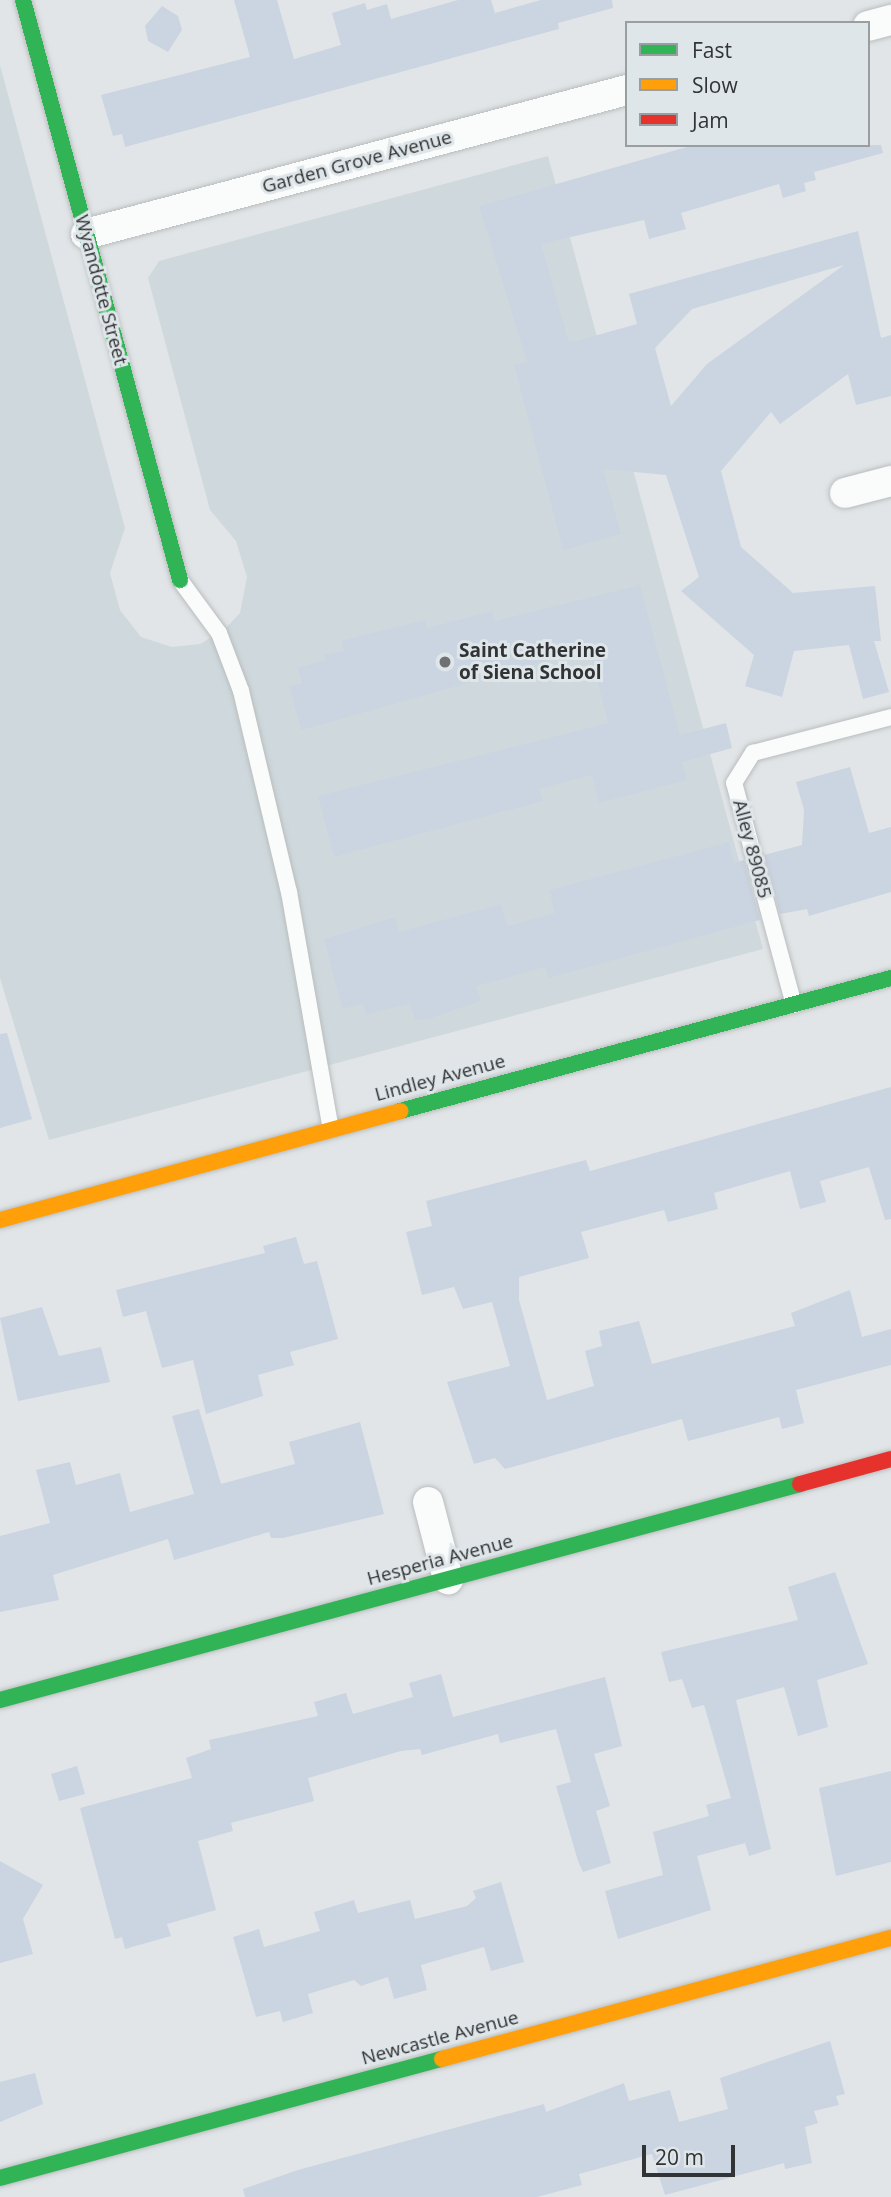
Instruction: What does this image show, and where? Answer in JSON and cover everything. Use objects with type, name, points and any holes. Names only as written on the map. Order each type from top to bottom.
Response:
[{"type":"street","name":"Wyandotte Street","points":[[23,0],[180,580]]},
{"type":"street","points":[[870,25],[891,20]]},
{"type":"street","name":"Garden Grove Avenue","points":[[86,234],[625,91]]},
{"type":"street","points":[[845,493],[891,481]]},
{"type":"street","name":"Lindley Avenue","points":[[0,1220],[891,978]]},
{"type":"street","name":"Hesperia Avenue","points":[[0,1700],[891,1459]]},
{"type":"street","points":[[428,1502],[448,1579]]},
{"type":"street","name":"Newcastle Avenue","points":[[0,2178],[891,1938]]},
{"type":"lane","points":[[180,580],[219,633],[242,691],[289,892],[331,1129]]},
{"type":"lane","name":"Alley 89085","points":[[794,1005],[734,783],[753,753],[891,717]]},
{"type":"shaded area","name":"Saint Catherine of Siena School","points":[[0,65],[125,528],[110,573],[120,610],[141,637],[172,647],[200,644],[225,629],[240,613],[247,577],[236,541],[210,510],[148,278],[159,261],[548,156],[763,949],[49,1140],[0,978]]},
{"type":"building","points":[[234,0],[277,0],[294,59],[341,45],[332,13],[365,3],[367,10],[387,4],[391,19],[458,0],[491,0],[495,13],[541,0],[612,0],[613,8],[558,23],[559,29],[125,147],[122,134],[113,136],[101,95],[250,57]]},
{"type":"building","points":[[162,6],[178,16],[182,30],[168,52],[148,41],[145,26]]},
{"type":"building","points":[[881,145],[883,153],[814,172],[816,180],[804,183],[806,191],[783,198],[779,184],[681,213],[686,229],[649,239],[644,220],[541,244],[569,343],[637,324],[629,294],[858,231],[881,338],[891,335],[891,396],[856,405],[848,374],[780,424],[771,412],[721,471],[741,547],[793,593],[875,586],[881,641],[874,641],[889,692],[863,699],[849,645],[794,651],[782,697],[745,686],[754,655],[681,591],[699,577],[666,475],[603,469],[621,534],[563,550],[514,365],[527,362],[479,206],[687,147]],"holes":[[[844,265],[707,364],[671,406],[655,348],[692,309]]]},
{"type":"building","points":[[640,585],[680,735],[726,723],[732,748],[682,762],[687,780],[599,803],[592,775],[539,789],[543,801],[334,857],[318,796],[608,723],[589,649],[301,730],[289,686],[302,683],[298,668],[326,660],[324,655],[344,651],[341,641],[367,634],[426,620],[427,628],[492,611],[494,621]]},
{"type":"building","points":[[850,767],[869,833],[891,827],[891,892],[809,916],[807,909],[780,914],[764,855],[802,845],[804,810],[796,782]]},
{"type":"building","points":[[729,842],[734,863],[744,860],[760,920],[548,978],[545,967],[476,986],[481,1001],[431,1018],[415,1020],[410,1003],[366,1015],[363,1004],[342,1009],[324,939],[395,917],[399,932],[501,904],[507,926],[555,913],[549,890]]},
{"type":"building","points":[[7,1033],[32,1119],[0,1128],[0,1034]]},
{"type":"building","points":[[891,1087],[891,1219],[885,1220],[869,1167],[820,1181],[826,1202],[800,1209],[790,1171],[714,1193],[718,1209],[668,1222],[664,1210],[581,1232],[589,1258],[519,1277],[519,1300],[547,1400],[594,1386],[585,1351],[602,1346],[599,1331],[639,1321],[652,1364],[795,1326],[791,1313],[850,1290],[862,1337],[891,1329],[891,1365],[796,1390],[804,1423],[782,1429],[779,1417],[688,1441],[682,1419],[505,1469],[495,1458],[474,1464],[447,1382],[510,1366],[492,1302],[463,1309],[454,1287],[422,1295],[406,1232],[432,1226],[426,1201],[586,1160],[590,1171]]},
{"type":"building","points":[[296,1237],[304,1264],[317,1261],[338,1339],[290,1352],[294,1365],[258,1375],[263,1396],[206,1414],[193,1360],[162,1368],[146,1311],[123,1317],[116,1290],[265,1253],[263,1246]]},
{"type":"building","points":[[42,1307],[59,1356],[101,1347],[110,1382],[18,1401],[0,1318]]},
{"type":"building","points":[[199,1409],[221,1484],[295,1464],[289,1442],[360,1422],[384,1514],[283,1538],[271,1538],[269,1532],[174,1560],[168,1539],[53,1575],[59,1600],[0,1612],[0,1536],[50,1523],[36,1470],[70,1462],[76,1485],[120,1473],[130,1512],[194,1494],[172,1416]]},
{"type":"building","points":[[835,1572],[868,1664],[817,1680],[828,1727],[798,1736],[784,1687],[736,1700],[771,1849],[749,1856],[745,1843],[697,1856],[711,1910],[618,1939],[605,1891],[663,1875],[653,1832],[709,1816],[706,1805],[731,1798],[704,1705],[692,1708],[682,1679],[669,1682],[661,1652],[798,1620],[788,1587]]},
{"type":"building","points":[[441,1674],[453,1717],[605,1677],[622,1746],[594,1754],[610,1806],[596,1811],[611,1863],[583,1872],[578,1861],[556,1786],[571,1782],[556,1729],[500,1743],[498,1734],[422,1755],[420,1749],[401,1751],[308,1778],[314,1801],[231,1823],[233,1831],[198,1841],[216,1910],[167,1924],[171,1936],[125,1949],[122,1937],[115,1939],[80,1808],[192,1778],[186,1758],[211,1749],[209,1740],[318,1716],[314,1702],[346,1693],[353,1714],[413,1697],[409,1683]]},
{"type":"building","points":[[77,1766],[85,1794],[59,1801],[51,1774]]},
{"type":"building","points":[[891,1771],[891,1862],[836,1876],[819,1788]]},
{"type":"building","points":[[0,1861],[43,1885],[23,1919],[33,1954],[0,1963]]},
{"type":"building","points":[[501,1882],[524,1962],[491,1971],[484,1947],[421,1965],[427,1990],[394,1999],[388,1977],[361,1986],[354,1980],[308,1994],[313,2013],[283,2022],[280,2011],[256,2017],[233,1937],[259,1929],[264,1947],[320,1931],[314,1912],[354,1900],[358,1913],[410,1900],[415,1919],[467,1906],[476,1898],[473,1891]]},
{"type":"building","points":[[830,2041],[845,2094],[836,2096],[839,2105],[814,2111],[818,2123],[805,2127],[812,2163],[785,2169],[784,2163],[665,2195],[652,2154],[579,2174],[582,2185],[537,2197],[245,2197],[243,2189],[298,2170],[544,2104],[546,2112],[624,2083],[629,2101],[670,2090],[679,2122],[728,2109],[720,2078]]},
{"type":"building","points":[[35,2073],[43,2104],[0,2122],[0,2082]]},
{"type":"traffic: fast","points":[[23,0],[180,580]]},
{"type":"traffic: fast","points":[[400,1111],[891,978]]},
{"type":"traffic: fast","points":[[0,1700],[800,1484]]},
{"type":"traffic: fast","points":[[0,2178],[442,2059]]},
{"type":"traffic: slow","points":[[0,1220],[400,1111]]},
{"type":"traffic: slow","points":[[442,2059],[891,1938]]},
{"type":"traffic: jam","points":[[800,1484],[891,1459]]},
{"type":"place","name":"Saint Catherine of Siena School","points":[[445,662]]}]
